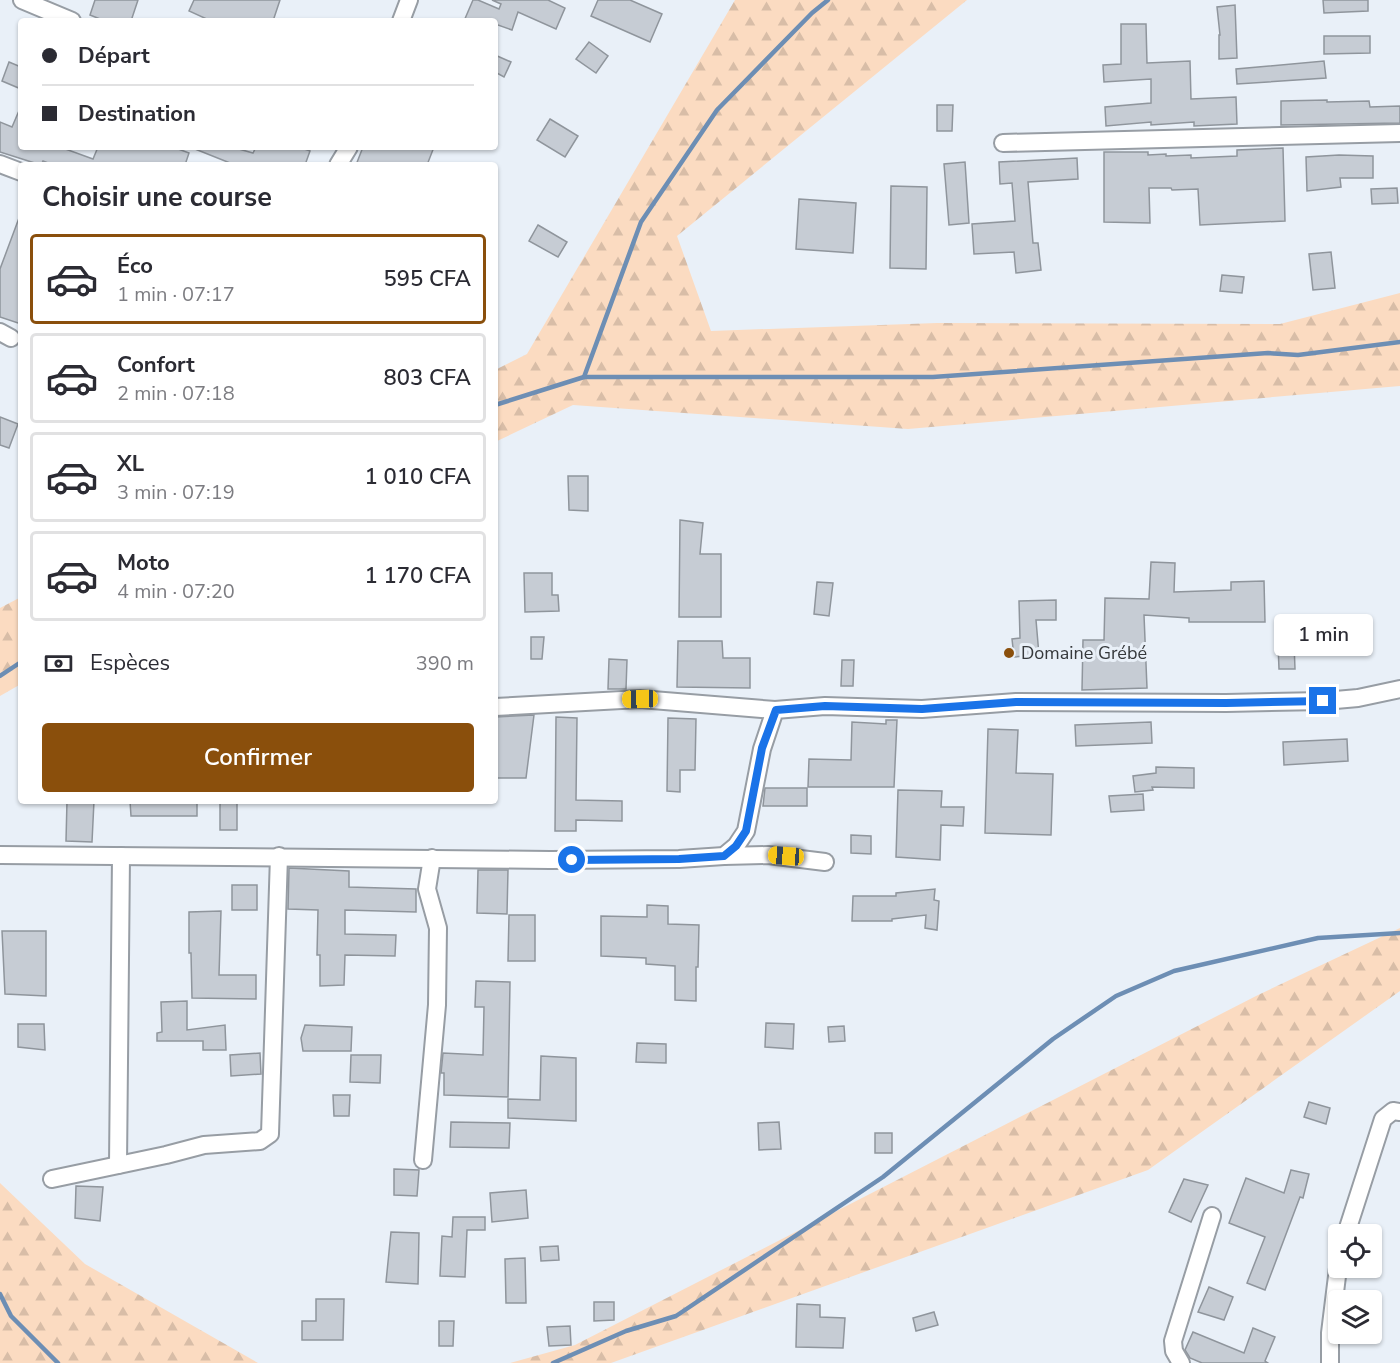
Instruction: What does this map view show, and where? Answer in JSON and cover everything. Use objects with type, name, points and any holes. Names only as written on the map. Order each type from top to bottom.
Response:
[{"type":"street","points":[[22,0],[65,18]]},
{"type":"street","points":[[401,18],[409,0]]},
{"type":"street","points":[[1004,143],[1400,133]]},
{"type":"street","points":[[0,164],[18,171]]},
{"type":"street","points":[[498,707],[640,699],[776,710],[825,706],[922,709],[1016,702],[1226,703],[1323,701],[1358,698],[1400,689]]},
{"type":"street","points":[[724,856],[736,846],[746,831],[762,748],[776,710]]},
{"type":"street","points":[[0,855],[550,860],[679,859],[768,855],[825,862]]},
{"type":"street","points":[[118,1165],[122,856]]},
{"type":"street","points":[[52,1179],[204,1145],[260,1141],[270,1134],[279,856]]},
{"type":"street","points":[[423,1160],[437,1005],[438,928],[427,890],[432,858]]},
{"type":"street","points":[[1349,1224],[1383,1119],[1393,1111],[1400,1112]]},
{"type":"street","points":[[1181,1363],[1174,1351],[1173,1341],[1212,1216]]},
{"type":"street","points":[[1330,1363],[1330,1334],[1337,1278]]},
{"type":"green space","points":[[735,0],[967,0],[677,236],[711,331],[937,323],[1280,324],[1400,293],[1400,386],[908,429],[573,405],[498,441],[498,368],[527,354]]},
{"type":"green space","points":[[18,599],[18,686],[0,696],[0,608]]},
{"type":"green space","points":[[1400,928],[1400,991],[1148,1170],[611,1363],[510,1363],[575,1345],[1258,995]]},
{"type":"green space","points":[[0,1183],[85,1264],[258,1363],[0,1363]]},
{"type":"building","points":[[95,0],[138,0],[132,18],[98,18],[90,15]]},
{"type":"building","points":[[194,0],[280,0],[274,18],[204,18],[189,11]]},
{"type":"building","points":[[473,0],[499,9],[501,4],[492,0],[548,0],[565,8],[556,29],[518,12],[512,30],[498,25],[498,18],[465,18]]},
{"type":"building","points":[[598,0],[630,0],[662,14],[650,42],[591,16]]},
{"type":"building","points":[[1323,0],[1368,0],[1368,11],[1324,13]]},
{"type":"building","points":[[1235,5],[1237,58],[1219,59],[1220,35],[1217,7]]},
{"type":"building","points":[[1121,24],[1146,24],[1147,63],[1190,61],[1191,99],[1236,97],[1237,124],[1194,126],[1194,122],[1151,125],[1151,122],[1106,126],[1105,107],[1151,103],[1151,79],[1104,82],[1103,65],[1121,64]]},
{"type":"building","points":[[1324,36],[1370,36],[1370,53],[1324,54]]},
{"type":"building","points":[[589,42],[608,56],[596,73],[576,59]]},
{"type":"building","points":[[498,56],[511,62],[504,77],[498,74]]},
{"type":"building","points":[[1324,61],[1326,78],[1237,84],[1236,69]]},
{"type":"building","points":[[9,62],[18,66],[18,88],[2,81]]},
{"type":"building","points":[[1327,100],[1327,102],[1369,101],[1370,107],[1400,106],[1400,123],[1281,125],[1281,101]]},
{"type":"building","points":[[937,105],[953,105],[952,131],[937,131]]},
{"type":"building","points":[[18,113],[18,150],[68,150],[93,159],[97,150],[181,150],[189,153],[186,162],[32,162],[0,152],[0,122],[12,127]]},
{"type":"building","points":[[550,119],[578,136],[565,157],[537,140]]},
{"type":"building","points":[[1283,148],[1285,221],[1200,225],[1198,189],[1149,188],[1150,223],[1104,222],[1104,152],[1148,152],[1148,155],[1191,155],[1191,158],[1237,156],[1237,150]]},
{"type":"building","points":[[198,150],[242,150],[253,153],[254,150],[310,151],[306,162],[228,162]]},
{"type":"building","points":[[362,150],[433,150],[428,162],[357,162]]},
{"type":"building","points":[[1373,156],[1373,178],[1340,178],[1341,187],[1307,191],[1306,157]]},
{"type":"building","points":[[1077,158],[1078,179],[1028,182],[1033,243],[1038,243],[1041,270],[1016,273],[1014,252],[974,254],[972,224],[1015,221],[1012,183],[1000,184],[999,162]]},
{"type":"building","points":[[965,162],[969,223],[949,225],[944,164]]},
{"type":"building","points":[[891,186],[927,187],[926,269],[890,268]]},
{"type":"building","points":[[1397,188],[1398,203],[1372,204],[1371,189]]},
{"type":"building","points":[[799,199],[856,203],[853,253],[796,249]]},
{"type":"building","points":[[18,221],[18,323],[0,317],[0,269]]},
{"type":"building","points":[[538,225],[567,242],[558,257],[529,241]]},
{"type":"building","points":[[1331,252],[1335,288],[1313,290],[1309,254]]},
{"type":"building","points":[[1222,275],[1244,277],[1242,293],[1220,291]]},
{"type":"building","points":[[0,417],[18,424],[9,448],[0,445]]},
{"type":"building","points":[[568,476],[588,476],[588,511],[569,510]]},
{"type":"building","points":[[680,520],[703,523],[700,554],[721,554],[721,617],[679,617]]},
{"type":"building","points":[[1151,562],[1175,563],[1174,592],[1231,590],[1231,582],[1264,581],[1265,622],[1189,622],[1189,618],[1144,615],[1147,688],[1082,690],[1083,640],[1104,640],[1105,598],[1149,599]]},
{"type":"building","points":[[524,573],[552,573],[552,595],[558,595],[559,611],[525,612]]},
{"type":"building","points":[[817,582],[833,583],[829,616],[814,614]]},
{"type":"building","points":[[1056,600],[1056,620],[1036,620],[1039,655],[1014,657],[1012,639],[1020,638],[1019,601]]},
{"type":"building","points":[[531,637],[544,637],[542,659],[531,659]]},
{"type":"building","points":[[678,641],[722,641],[723,658],[750,658],[750,688],[677,687]]},
{"type":"building","points":[[1294,643],[1295,669],[1279,669],[1278,644]]},
{"type":"building","points":[[609,659],[627,660],[626,689],[608,689]]},
{"type":"building","points":[[842,660],[854,660],[853,686],[841,686]]},
{"type":"building","points":[[534,715],[526,778],[498,778],[498,717]]},
{"type":"building","points":[[556,717],[577,718],[576,800],[622,801],[622,821],[576,820],[576,831],[555,831]]},
{"type":"building","points":[[668,718],[696,719],[695,770],[680,770],[680,792],[667,791]]},
{"type":"building","points":[[886,720],[897,720],[894,787],[808,787],[809,759],[851,760],[852,722],[886,724]]},
{"type":"building","points":[[1151,722],[1152,743],[1076,746],[1075,725]]},
{"type":"building","points":[[988,729],[1018,730],[1016,773],[1053,774],[1051,835],[985,833]]},
{"type":"building","points":[[1347,739],[1348,761],[1284,765],[1283,742]]},
{"type":"building","points":[[1156,767],[1194,768],[1194,788],[1152,787],[1153,790],[1135,792],[1133,776],[1156,773]]},
{"type":"building","points":[[765,788],[807,788],[807,806],[763,806]]},
{"type":"building","points":[[898,790],[942,791],[941,807],[964,807],[963,826],[941,825],[940,860],[896,857]]},
{"type":"building","points":[[1143,794],[1144,810],[1111,812],[1109,796]]},
{"type":"building","points":[[67,804],[94,804],[92,842],[66,841]]},
{"type":"building","points":[[130,804],[197,804],[197,816],[131,816]]},
{"type":"building","points":[[220,804],[237,804],[237,830],[220,830]]},
{"type":"building","points":[[851,835],[871,836],[871,854],[851,853]]},
{"type":"building","points":[[289,868],[349,871],[349,887],[416,889],[416,912],[345,910],[345,934],[396,935],[395,956],[345,955],[344,985],[320,986],[320,955],[317,955],[318,910],[288,909]]},
{"type":"building","points":[[478,870],[508,870],[507,914],[477,913]]},
{"type":"building","points":[[232,885],[257,885],[257,910],[232,910]]},
{"type":"building","points":[[935,889],[934,900],[939,901],[937,930],[925,928],[926,915],[892,919],[892,921],[852,921],[853,896],[896,896],[896,893]]},
{"type":"building","points":[[647,905],[668,906],[668,924],[699,925],[696,1001],[675,1000],[675,966],[646,964],[646,958],[601,956],[601,916],[647,917]]},
{"type":"building","points":[[221,911],[219,975],[256,975],[256,999],[192,998],[189,912]]},
{"type":"building","points":[[509,915],[535,915],[535,961],[508,961]]},
{"type":"building","points":[[2,931],[46,931],[46,996],[5,994]]},
{"type":"building","points":[[476,981],[510,982],[508,1097],[444,1095],[444,1073],[441,1073],[443,1053],[483,1055],[484,1007],[475,1007]]},
{"type":"building","points":[[187,1001],[187,1030],[225,1025],[226,1050],[203,1050],[203,1041],[157,1041],[157,1033],[162,1032],[161,1002]]},
{"type":"building","points":[[766,1023],[794,1024],[793,1049],[765,1047]]},
{"type":"building","points":[[18,1024],[44,1024],[45,1050],[18,1047]]},
{"type":"building","points":[[305,1025],[352,1027],[351,1051],[303,1051],[301,1038]]},
{"type":"building","points":[[844,1026],[845,1041],[829,1042],[828,1027]]},
{"type":"building","points":[[637,1043],[666,1044],[666,1063],[636,1062]]},
{"type":"building","points":[[260,1053],[261,1074],[231,1076],[230,1055]]},
{"type":"building","points":[[351,1055],[381,1055],[380,1083],[350,1082]]},
{"type":"building","points":[[541,1056],[576,1058],[576,1121],[508,1118],[508,1099],[540,1100]]},
{"type":"building","points":[[333,1095],[350,1095],[349,1116],[334,1116]]},
{"type":"building","points":[[1309,1102],[1330,1108],[1326,1124],[1304,1117]]},
{"type":"building","points":[[451,1122],[510,1123],[509,1148],[450,1147]]},
{"type":"building","points":[[779,1122],[781,1149],[759,1150],[758,1123]]},
{"type":"building","points":[[875,1133],[892,1133],[892,1153],[875,1153]]},
{"type":"building","points":[[394,1169],[419,1170],[417,1196],[394,1195]]},
{"type":"building","points":[[1291,1170],[1309,1174],[1303,1198],[1300,1197],[1265,1290],[1247,1283],[1265,1237],[1229,1223],[1246,1178],[1284,1193]]},
{"type":"building","points":[[1184,1179],[1208,1185],[1191,1222],[1169,1212]]},
{"type":"building","points":[[76,1186],[103,1187],[100,1221],[75,1218]]},
{"type":"building","points":[[526,1190],[528,1218],[492,1222],[490,1193]]},
{"type":"building","points":[[453,1217],[485,1217],[485,1230],[467,1230],[465,1277],[440,1276],[442,1236],[452,1237]]},
{"type":"building","points":[[391,1232],[419,1233],[418,1284],[386,1282]]},
{"type":"building","points":[[558,1246],[559,1260],[541,1261],[540,1247]]},
{"type":"building","points":[[525,1258],[526,1303],[506,1303],[505,1259]]},
{"type":"building","points":[[1209,1287],[1233,1297],[1224,1320],[1198,1312]]},
{"type":"building","points":[[316,1299],[344,1299],[343,1340],[302,1340],[302,1321],[316,1321]]},
{"type":"building","points":[[594,1302],[614,1302],[614,1320],[594,1321]]},
{"type":"building","points":[[797,1304],[820,1305],[820,1317],[845,1318],[843,1348],[796,1347]]},
{"type":"building","points":[[934,1312],[938,1325],[916,1331],[913,1318]]},
{"type":"building","points":[[439,1321],[454,1321],[453,1346],[439,1346]]},
{"type":"building","points":[[570,1326],[571,1345],[549,1346],[547,1327]]},
{"type":"building","points":[[1253,1328],[1275,1337],[1265,1361],[1268,1363],[1202,1363],[1190,1358],[1185,1350],[1193,1332],[1244,1353]]},
{"type":"waterway","points":[[584,377],[641,222],[717,110],[812,13],[828,0]]},
{"type":"waterway","points":[[498,404],[584,377],[933,377],[1268,353],[1298,355],[1400,342]]},
{"type":"waterway","points":[[0,676],[18,664]]},
{"type":"waterway","points":[[553,1363],[626,1331],[676,1316],[883,1177],[1053,1039],[1116,996],[1174,971],[1318,938],[1400,933]]},
{"type":"waterway","points":[[0,1294],[11,1316],[58,1363]]},
{"type":"place","name":"Domaine Grébé","points":[[1009,653]]},
{"type":"route","points":[[572,860],[679,859],[724,856],[736,846],[746,831],[762,748],[767,729],[776,710],[825,706],[922,709],[1016,702],[1323,701]]}]
